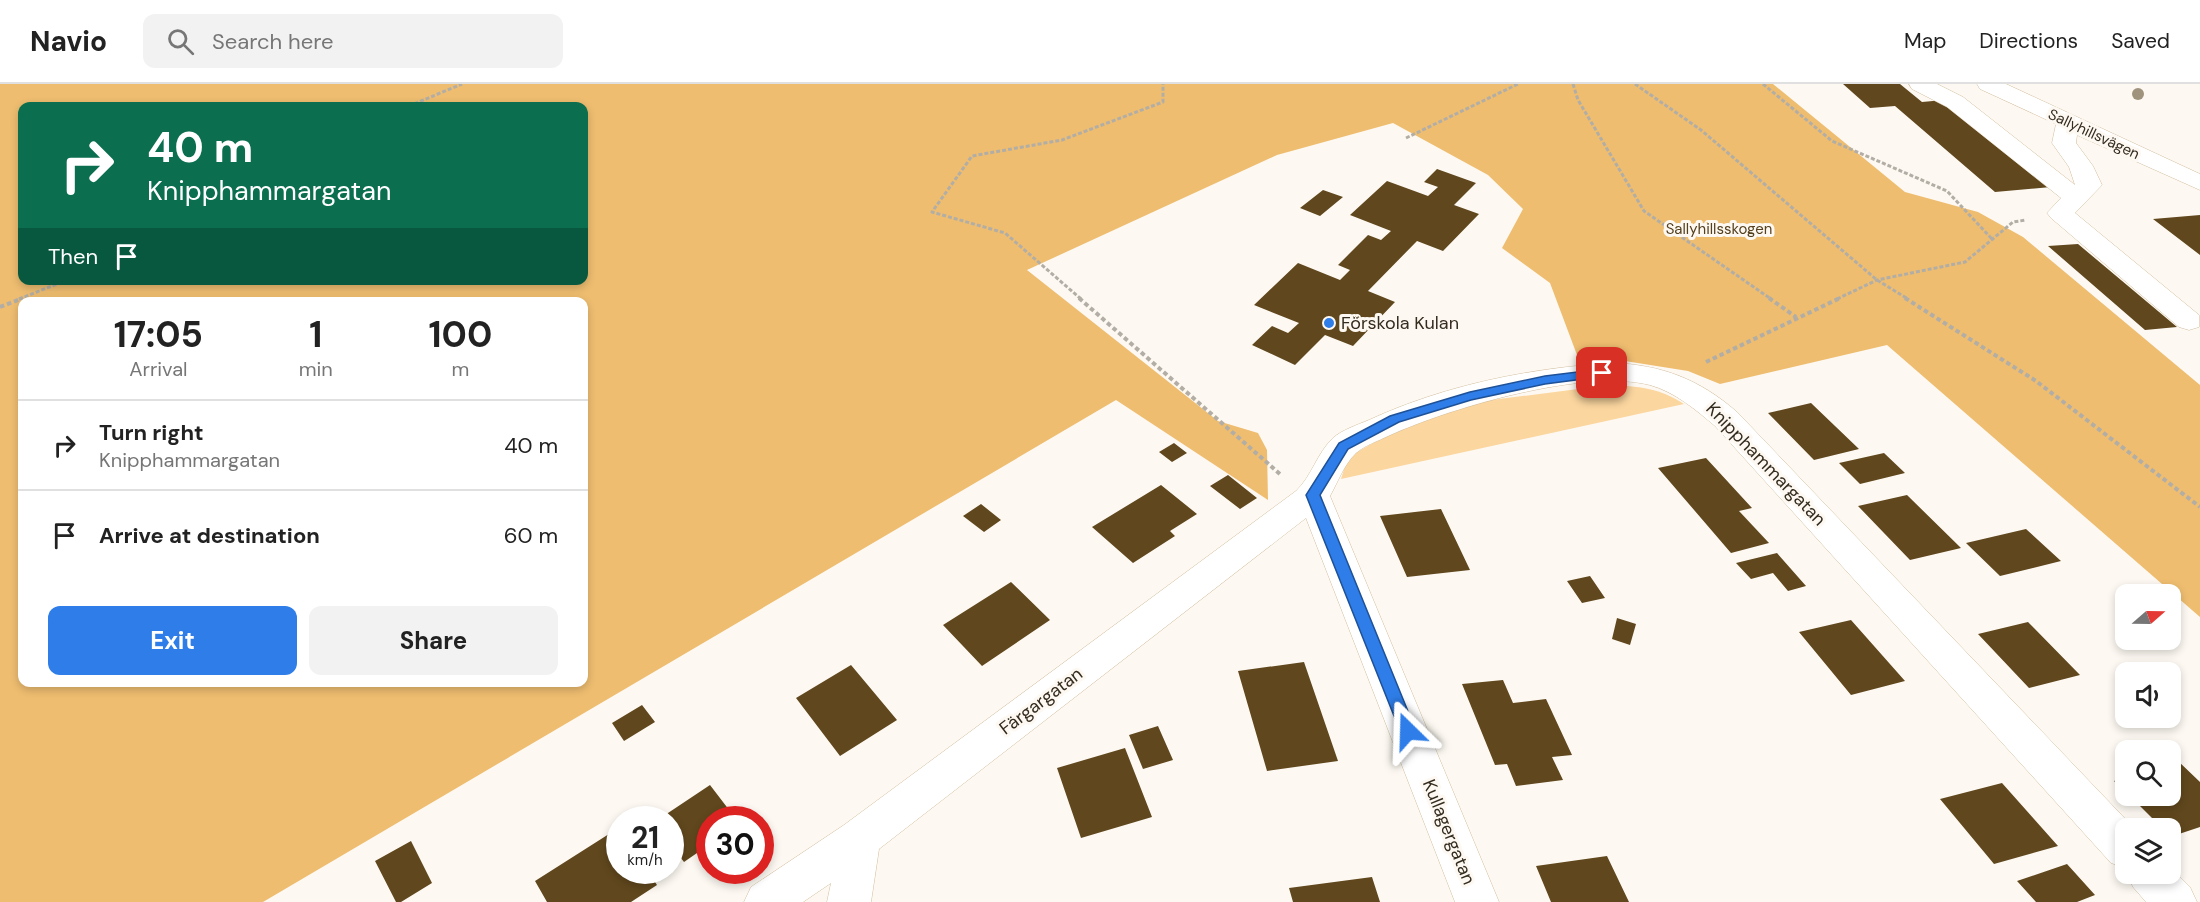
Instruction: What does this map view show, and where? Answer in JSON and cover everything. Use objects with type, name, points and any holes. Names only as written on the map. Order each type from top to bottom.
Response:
[{"type":"street","points":[[1920,84],[1955,102],[2189,321]]},
{"type":"street","name":"Sallyhillsvägen","points":[[1988,84],[2200,183]]},
{"type":"street","points":[[2067,205],[2090,185],[2081,166],[2064,143],[2068,122]]},
{"type":"street","name":"Knipphammargatan","points":[[1311,497],[1343,446],[1394,419],[1470,396],[1545,380],[1612,373],[1642,374],[1675,382],[1702,398],[1726,419],[2115,837]]},
{"type":"street","name":"Färgargatan","points":[[766,902],[859,839],[1311,497]]},
{"type":"street","name":"Kullagergatan","points":[[1311,497],[1477,902]]},
{"type":"street","points":[[849,902],[859,839]]},
{"type":"street","points":[[2158,884],[2175,902]]},
{"type":"path","points":[[419,102],[462,84]]},
{"type":"path","points":[[1163,84],[1164,102],[1072,136],[972,156],[932,212],[1005,233],[1311,497]]},
{"type":"path","points":[[1406,138],[1518,84]]},
{"type":"path","points":[[1573,84],[1578,100],[1644,211],[1796,318]]},
{"type":"path","points":[[1635,84],[1701,129],[1877,280],[2036,381],[2200,507]]},
{"type":"path","points":[[1763,84],[1832,141],[1947,191],[1992,239]]},
{"type":"path","points":[[1675,382],[1709,359],[1877,280],[1965,262],[2013,222],[2067,205]]},
{"type":"path","points":[[25,297],[55,285]]},
{"type":"path","points":[[0,307],[18,300]]},
{"type":"shaded area","points":[[1609,385],[1648,389],[1666,394],[1684,404],[1341,479],[1348,457],[1400,428],[1484,401]]},
{"type":"green space","name":"Sallyhillsskogen","points":[[0,84],[1773,84],[1905,192],[1978,212],[2023,237],[2200,385],[2200,617],[2181,600],[2181,584],[2162,584],[1887,345],[1720,384],[1688,371],[1625,361],[1580,363],[1550,283],[1502,248],[1523,209],[1488,175],[1393,123],[1277,155],[1027,270],[1218,421],[1258,433],[1267,450],[1268,500],[1116,400],[263,902],[0,902]]},
{"type":"building","points":[[1843,84],[1900,84],[1922,102],[1944,100],[2051,187],[1995,192],[1895,106],[1870,108]]},
{"type":"building","points":[[1437,169],[1476,183],[1454,205],[1479,214],[1443,251],[1417,241],[1368,291],[1395,302],[1353,346],[1325,335],[1295,365],[1252,345],[1272,326],[1288,333],[1299,323],[1254,305],[1298,263],[1340,280],[1350,270],[1338,265],[1368,235],[1381,240],[1391,231],[1350,215],[1387,181],[1428,196],[1438,187],[1424,182]]},
{"type":"building","points":[[1323,190],[1343,197],[1320,216],[1300,208]]},
{"type":"building","points":[[2200,215],[2200,255],[2153,219]]},
{"type":"building","points":[[2078,244],[2177,327],[2145,330],[2048,246]]},
{"type":"building","points":[[1811,403],[1859,449],[1814,460],[1768,413]]},
{"type":"building","points":[[1174,443],[1187,453],[1172,462],[1159,452]]},
{"type":"building","points":[[1884,453],[1905,473],[1860,484],[1839,463]]},
{"type":"building","points":[[1706,458],[1752,508],[1739,511],[1769,543],[1731,553],[1658,468]]},
{"type":"building","points":[[1228,475],[1257,498],[1240,509],[1210,486]]},
{"type":"building","points":[[1161,485],[1197,514],[1170,531],[1175,536],[1133,563],[1092,527]]},
{"type":"building","points":[[1907,495],[1961,548],[1910,560],[1858,506]]},
{"type":"building","points":[[981,504],[1001,520],[984,532],[963,516]]},
{"type":"building","points":[[1441,509],[1470,570],[1407,577],[1380,516]]},
{"type":"building","points":[[2026,529],[2061,561],[2000,576],[1966,543]]},
{"type":"building","points":[[1777,553],[1806,586],[1788,591],[1773,573],[1751,579],[1736,563]]},
{"type":"building","points":[[1590,576],[1605,598],[1582,603],[1567,581]]},
{"type":"building","points":[[1011,582],[1050,620],[982,666],[943,625]]},
{"type":"building","points":[[1617,618],[1636,624],[1630,645],[1612,639]]},
{"type":"building","points":[[1851,620],[1905,681],[1851,695],[1799,632]]},
{"type":"building","points":[[2028,622],[2080,675],[2029,688],[1978,634]]},
{"type":"building","points":[[1304,662],[1338,761],[1267,771],[1238,671]]},
{"type":"building","points":[[851,665],[897,720],[840,756],[796,698]]},
{"type":"building","points":[[1503,680],[1513,703],[1546,699],[1572,755],[1552,757],[1563,780],[1516,786],[1507,764],[1495,765],[1462,684]]},
{"type":"building","points":[[642,705],[655,722],[624,741],[612,723]]},
{"type":"building","points":[[1158,726],[1173,760],[1143,769],[1129,735]]},
{"type":"building","points":[[1125,748],[1152,817],[1081,838],[1057,768]]},
{"type":"building","points":[[2181,764],[2200,782],[2200,827],[2181,833],[2181,818],[2152,818],[2140,806],[2181,806]]},
{"type":"building","points":[[2002,783],[2058,846],[1994,864],[1940,799]]},
{"type":"building","points":[[710,785],[726,806],[696,806],[696,854],[684,862],[684,806],[678,806]]},
{"type":"building","points":[[606,836],[606,884],[657,885],[631,902],[547,902],[535,881]]},
{"type":"building","points":[[411,841],[432,883],[401,902],[396,902],[375,861]]},
{"type":"building","points":[[1607,856],[1629,902],[1551,902],[1536,866]]},
{"type":"building","points":[[2067,864],[2095,895],[2077,902],[2036,902],[2017,881]]},
{"type":"building","points":[[1372,877],[1380,902],[1293,902],[1289,888]]},
{"type":"place","name":"Förskola Kulan","points":[[1329,323]]},
{"type":"route","points":[[1408,731],[1313,495],[1343,446],[1394,419],[1470,396],[1545,380],[1602,373]]}]
